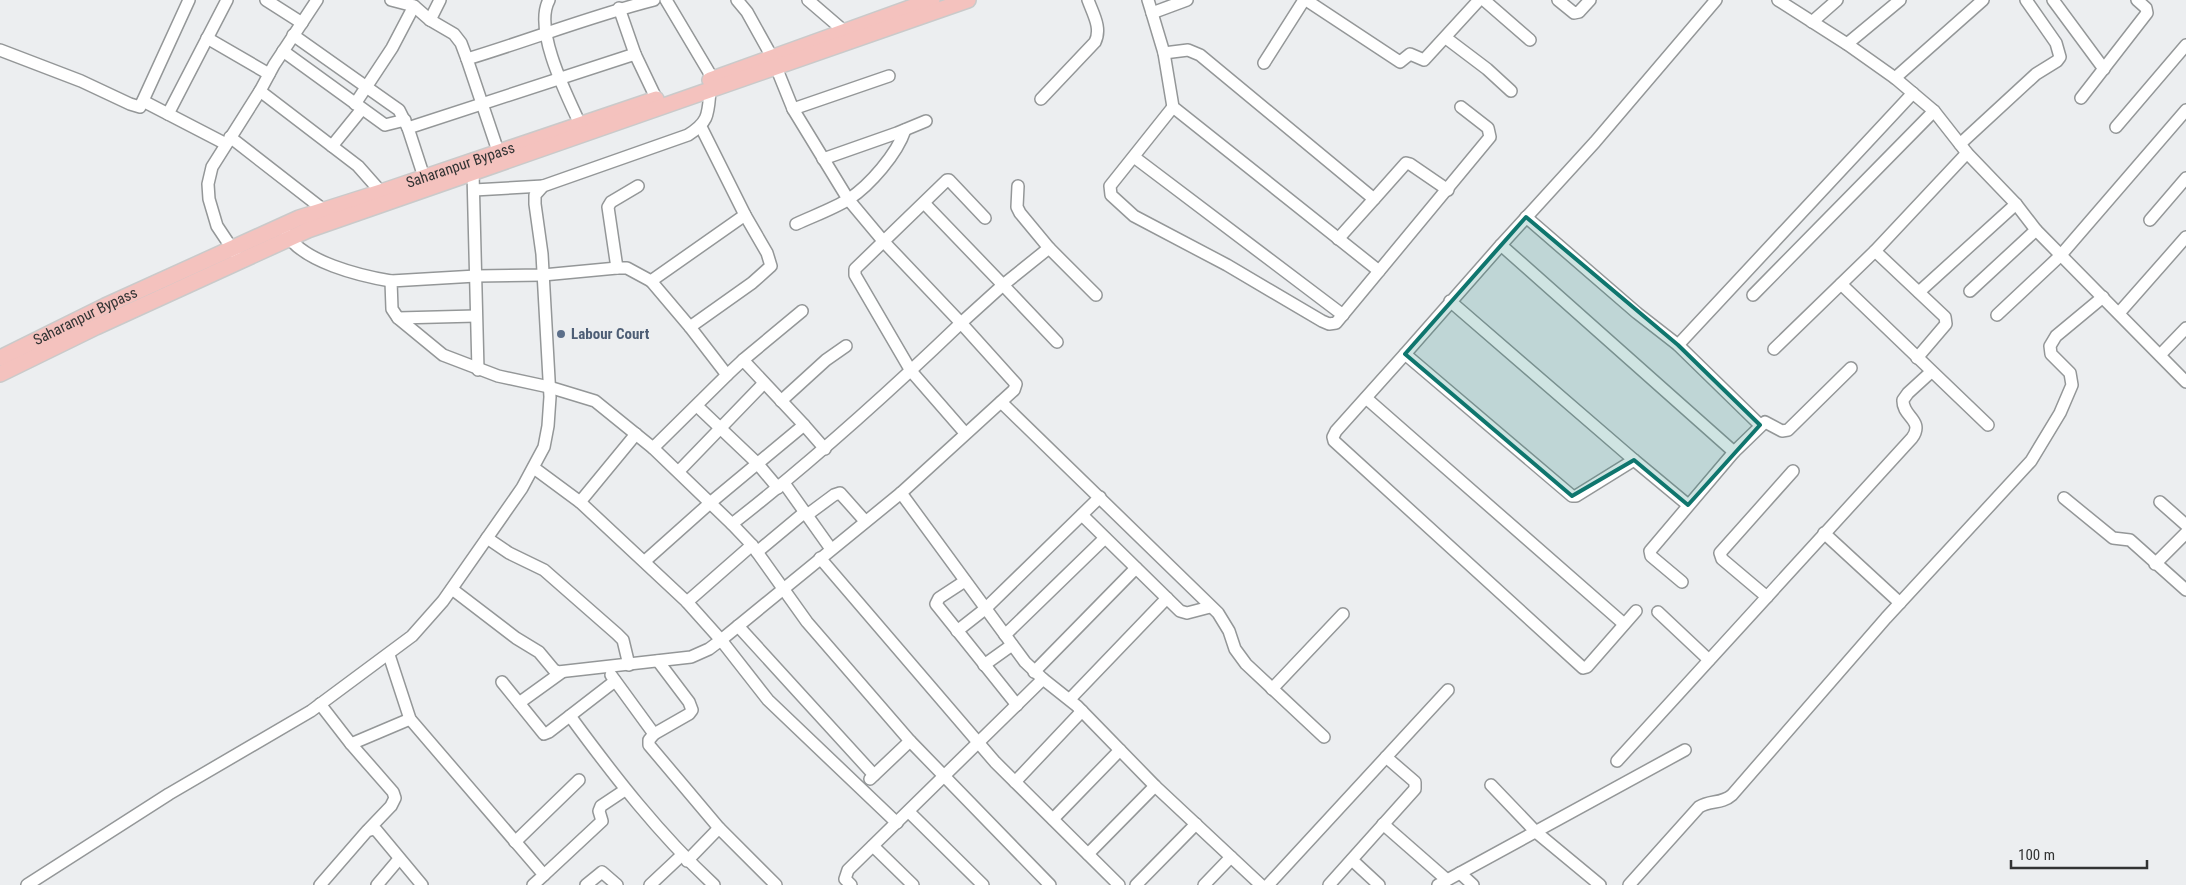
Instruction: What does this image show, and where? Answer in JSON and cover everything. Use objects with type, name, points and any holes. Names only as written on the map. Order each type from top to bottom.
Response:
[{"type":"main road","name":"Saharanpur Bypass","points":[[0,358],[104,306],[236,255],[286,232],[324,210],[656,98],[711,85],[774,62],[844,31],[932,0]]},
{"type":"main road","points":[[774,62],[968,0]]},
{"type":"main road","points":[[286,232],[336,220],[473,173],[711,85]]},
{"type":"main road","points":[[0,374],[236,255]]},
{"type":"street","points":[[0,50],[81,81],[140,107],[190,0]]},
{"type":"street","points":[[168,114],[227,0]]},
{"type":"street","points":[[266,0],[280,4],[302,22]]},
{"type":"street","points":[[236,255],[217,226],[209,199],[208,184],[212,167],[260,91],[283,50],[317,0]]},
{"type":"street","points":[[390,0],[414,6],[430,20],[454,34],[461,43],[498,151]]},
{"type":"street","points":[[430,20],[440,0]]},
{"type":"street","points":[[549,0],[546,11],[546,33],[558,78],[580,124]]},
{"type":"street","points":[[467,59],[619,8],[654,0]]},
{"type":"street","points":[[474,190],[543,186],[662,146],[688,136],[701,127],[708,112],[711,85],[666,0]]},
{"type":"street","points":[[452,589],[516,638],[539,652],[554,670],[562,672],[606,668],[679,659],[700,654],[721,640],[782,588],[901,493],[1014,390],[1015,382],[884,242],[848,199],[793,109],[774,62],[747,12],[737,0]]},
{"type":"street","points":[[808,0],[844,31]]},
{"type":"street","points":[[1041,99],[1095,42],[1098,28],[1088,0]]},
{"type":"street","points":[[1148,0],[1164,53],[1173,108],[1379,271]]},
{"type":"street","points":[[1152,12],[1187,0]]},
{"type":"street","points":[[1264,63],[1305,0],[1397,62],[1402,61],[1410,54],[1424,60],[1479,0]]},
{"type":"street","points":[[1484,0],[1530,40]]},
{"type":"street","points":[[1558,0],[1574,13],[1579,12],[1590,0]]},
{"type":"street","points":[[1636,611],[1587,667],[1583,668],[1334,441],[1333,437],[1336,431],[1450,301],[1595,142],[1716,0]]},
{"type":"street","points":[[1778,0],[1848,44],[1895,78],[1934,111],[1967,153],[2016,204],[2036,230],[2060,256],[2186,382]]},
{"type":"street","points":[[1812,22],[1836,0]]},
{"type":"street","points":[[1848,44],[1900,0]]},
{"type":"street","points":[[1895,78],[1983,0]]},
{"type":"street","points":[[1960,144],[2036,74],[2057,61],[2060,57],[2056,43],[2026,0]]},
{"type":"street","points":[[2053,0],[2104,69]]},
{"type":"street","points":[[2080,98],[2147,13],[2146,8],[2137,0]]},
{"type":"street","points":[[332,146],[392,48],[414,6]]},
{"type":"street","points":[[619,8],[635,54],[656,98]]},
{"type":"street","points":[[294,35],[399,110],[406,124],[424,177]]},
{"type":"street","points":[[207,38],[269,74]]},
{"type":"street","points":[[1446,38],[1487,69],[1511,91]]},
{"type":"street","points":[[2116,127],[2186,45]]},
{"type":"street","points":[[283,50],[385,125],[406,124],[482,104],[635,54]]},
{"type":"street","points":[[1164,53],[1188,50],[1200,55],[1374,198]]},
{"type":"street","points":[[793,109],[889,76]]},
{"type":"street","points":[[260,91],[358,166],[381,192]]},
{"type":"street","points":[[1678,345],[1913,93]]},
{"type":"street","points":[[143,101],[228,140],[336,220]]},
{"type":"street","points":[[1173,108],[1110,186],[1110,195],[1134,216],[1227,265],[1322,321],[1334,324],[1448,190],[1490,134],[1488,128],[1460,107]]},
{"type":"street","points":[[1997,315],[2060,256],[2186,110]]},
{"type":"street","points":[[1753,295],[1934,111]]},
{"type":"street","points":[[822,159],[926,121]]},
{"type":"street","points":[[690,327],[752,283],[771,267],[768,253],[745,215],[701,127]]},
{"type":"street","points":[[796,224],[848,199],[873,178],[896,147],[905,130]]},
{"type":"street","points":[[1774,348],[1875,251],[1967,153]]},
{"type":"street","points":[[1134,157],[1343,315]]},
{"type":"street","points":[[1338,239],[1406,163],[1448,190]]},
{"type":"street","points":[[473,173],[478,370]]},
{"type":"street","points":[[2150,220],[2186,178]]},
{"type":"street","points":[[965,433],[911,371],[855,273],[856,266],[884,242],[945,181],[949,180],[985,218]]},
{"type":"street","points":[[27,885],[170,794],[320,704],[389,655],[427,620],[452,589],[534,468],[544,447],[548,426],[549,387],[542,254],[535,204],[535,195],[543,186]]},
{"type":"street","points":[[616,268],[608,207],[611,202],[638,186]]},
{"type":"street","points":[[1018,186],[1018,208],[1020,213],[1049,248],[1096,295]]},
{"type":"street","points":[[924,202],[1057,342]]},
{"type":"street","points":[[1919,292],[2016,204]]},
{"type":"street","points":[[651,281],[745,215]]},
{"type":"street","points":[[1526,217],[1636,313],[1678,345],[1760,425]]},
{"type":"street","points":[[1970,291],[2036,230]]},
{"type":"street","points":[[286,232],[312,256],[354,274],[391,282],[476,276],[543,275],[627,268],[651,281],[727,375]]},
{"type":"street","points":[[2119,313],[2186,237]]},
{"type":"street","points":[[1501,245],[1734,452]]},
{"type":"street","points":[[732,524],[825,449],[1003,285],[1049,248]]},
{"type":"street","points":[[1875,251],[1940,312],[1946,322],[1917,358]]},
{"type":"street","points":[[391,282],[392,309],[398,318],[443,355],[478,370],[549,387],[602,404],[679,471],[754,548],[807,622],[910,741],[1050,885]]},
{"type":"street","points":[[1841,284],[1988,425]]},
{"type":"street","points":[[1629,885],[1699,807],[1707,803],[1724,801],[1732,795],[1900,603],[2032,461],[2060,413],[2072,385],[2070,373],[2051,354],[2050,346],[2056,336],[2103,297]]},
{"type":"street","points":[[1450,301],[1688,505]]},
{"type":"street","points":[[653,448],[727,375],[802,311]]},
{"type":"street","points":[[398,318],[476,316]]},
{"type":"street","points":[[2160,355],[2186,328]]},
{"type":"street","points":[[781,400],[826,360],[846,346]]},
{"type":"street","points":[[1405,354],[1572,496],[1576,496],[1634,460]]},
{"type":"street","points":[[744,360],[825,449]]},
{"type":"street","points":[[1682,582],[1651,556],[1650,551],[1734,452],[1760,425],[1768,423],[1782,431],[1786,431],[1851,368]]},
{"type":"street","points":[[1617,761],[1914,435],[1916,424],[1905,409],[1903,400],[1931,372]]},
{"type":"street","points":[[679,471],[764,383]]},
{"type":"street","points":[[1366,398],[1624,624]]},
{"type":"street","points":[[1001,402],[1100,497],[1222,619],[1239,656],[1324,737]]},
{"type":"street","points":[[697,406],[781,485],[806,513],[831,549]]},
{"type":"street","points":[[644,561],[710,502],[804,425]]},
{"type":"street","points":[[580,502],[636,434]]},
{"type":"street","points":[[534,468],[580,502],[687,602],[721,640],[768,700],[898,823]]},
{"type":"street","points":[[1767,597],[1722,559],[1720,553],[1793,471]]},
{"type":"street","points":[[687,602],[754,548],[834,494],[840,493],[866,521]]},
{"type":"street","points":[[901,493],[1008,640],[1038,675],[1070,699],[1155,786],[1262,885]]},
{"type":"street","points":[[957,631],[985,608],[1100,497]]},
{"type":"street","points":[[2064,498],[2113,538],[2130,540],[2186,590]]},
{"type":"street","points":[[2160,502],[2186,525]]},
{"type":"street","points":[[1082,515],[1183,613],[1210,607]]},
{"type":"street","points":[[1824,533],[1900,603]]},
{"type":"street","points":[[2156,564],[2186,533]]},
{"type":"street","points":[[487,538],[509,553],[544,570],[617,634],[623,640],[629,665]]},
{"type":"street","points":[[984,665],[1105,538]]},
{"type":"street","points":[[820,558],[979,743],[1015,782],[1119,885]]},
{"type":"street","points":[[851,885],[845,879],[846,873],[1017,705],[1038,675],[1136,568]]},
{"type":"street","points":[[965,581],[939,598],[936,604],[1017,705]]},
{"type":"street","points":[[1070,699],[1167,598]]},
{"type":"street","points":[[1658,612],[1709,660]]},
{"type":"street","points":[[1272,689],[1344,614]]},
{"type":"street","points":[[738,626],[874,775]]},
{"type":"street","points":[[389,655],[410,719],[544,875]]},
{"type":"street","points":[[658,661],[689,702],[692,710],[654,734],[649,740],[649,745],[719,828],[776,885]]},
{"type":"street","points":[[606,668],[654,734]]},
{"type":"street","points":[[519,703],[562,672]]},
{"type":"street","points":[[502,682],[544,734],[615,681]]},
{"type":"street","points":[[1268,885],[1448,690]]},
{"type":"street","points":[[320,704],[395,798],[391,806],[320,885]]},
{"type":"street","points":[[1015,782],[1082,711]]},
{"type":"street","points":[[570,716],[625,790],[685,858],[714,885]]},
{"type":"street","points":[[351,744],[410,719]]},
{"type":"street","points":[[861,788],[910,741]]},
{"type":"street","points":[[1052,819],[1120,750]]},
{"type":"street","points":[[1383,824],[1443,883],[1685,750]]},
{"type":"street","points":[[1328,885],[1352,860],[1416,785],[1386,757]]},
{"type":"street","points":[[514,842],[579,780]]},
{"type":"street","points":[[1491,785],[1536,832],[1600,885]]},
{"type":"street","points":[[1088,854],[1155,786]]},
{"type":"street","points":[[533,885],[602,821],[599,810],[601,806],[625,790]]},
{"type":"street","points":[[909,812],[983,885]]},
{"type":"street","points":[[1136,885],[1196,824]]},
{"type":"street","points":[[650,885],[719,828]]},
{"type":"street","points":[[370,829],[377,831],[422,885]]},
{"type":"street","points":[[873,846],[913,885]]},
{"type":"street","points":[[1204,885],[1231,857]]},
{"type":"street","points":[[377,885],[399,859]]},
{"type":"street","points":[[1352,860],[1379,885]]},
{"type":"street","points":[[586,885],[602,872],[617,885]]},
{"type":"street","points":[[1460,873],[1472,885]]},
{"type":"highlighted area","points":[[1526,217],[1678,345],[1760,425],[1688,505],[1634,460],[1572,496],[1405,354]]},
{"type":"place","name":"Labour Court","points":[[561,334]]}]
